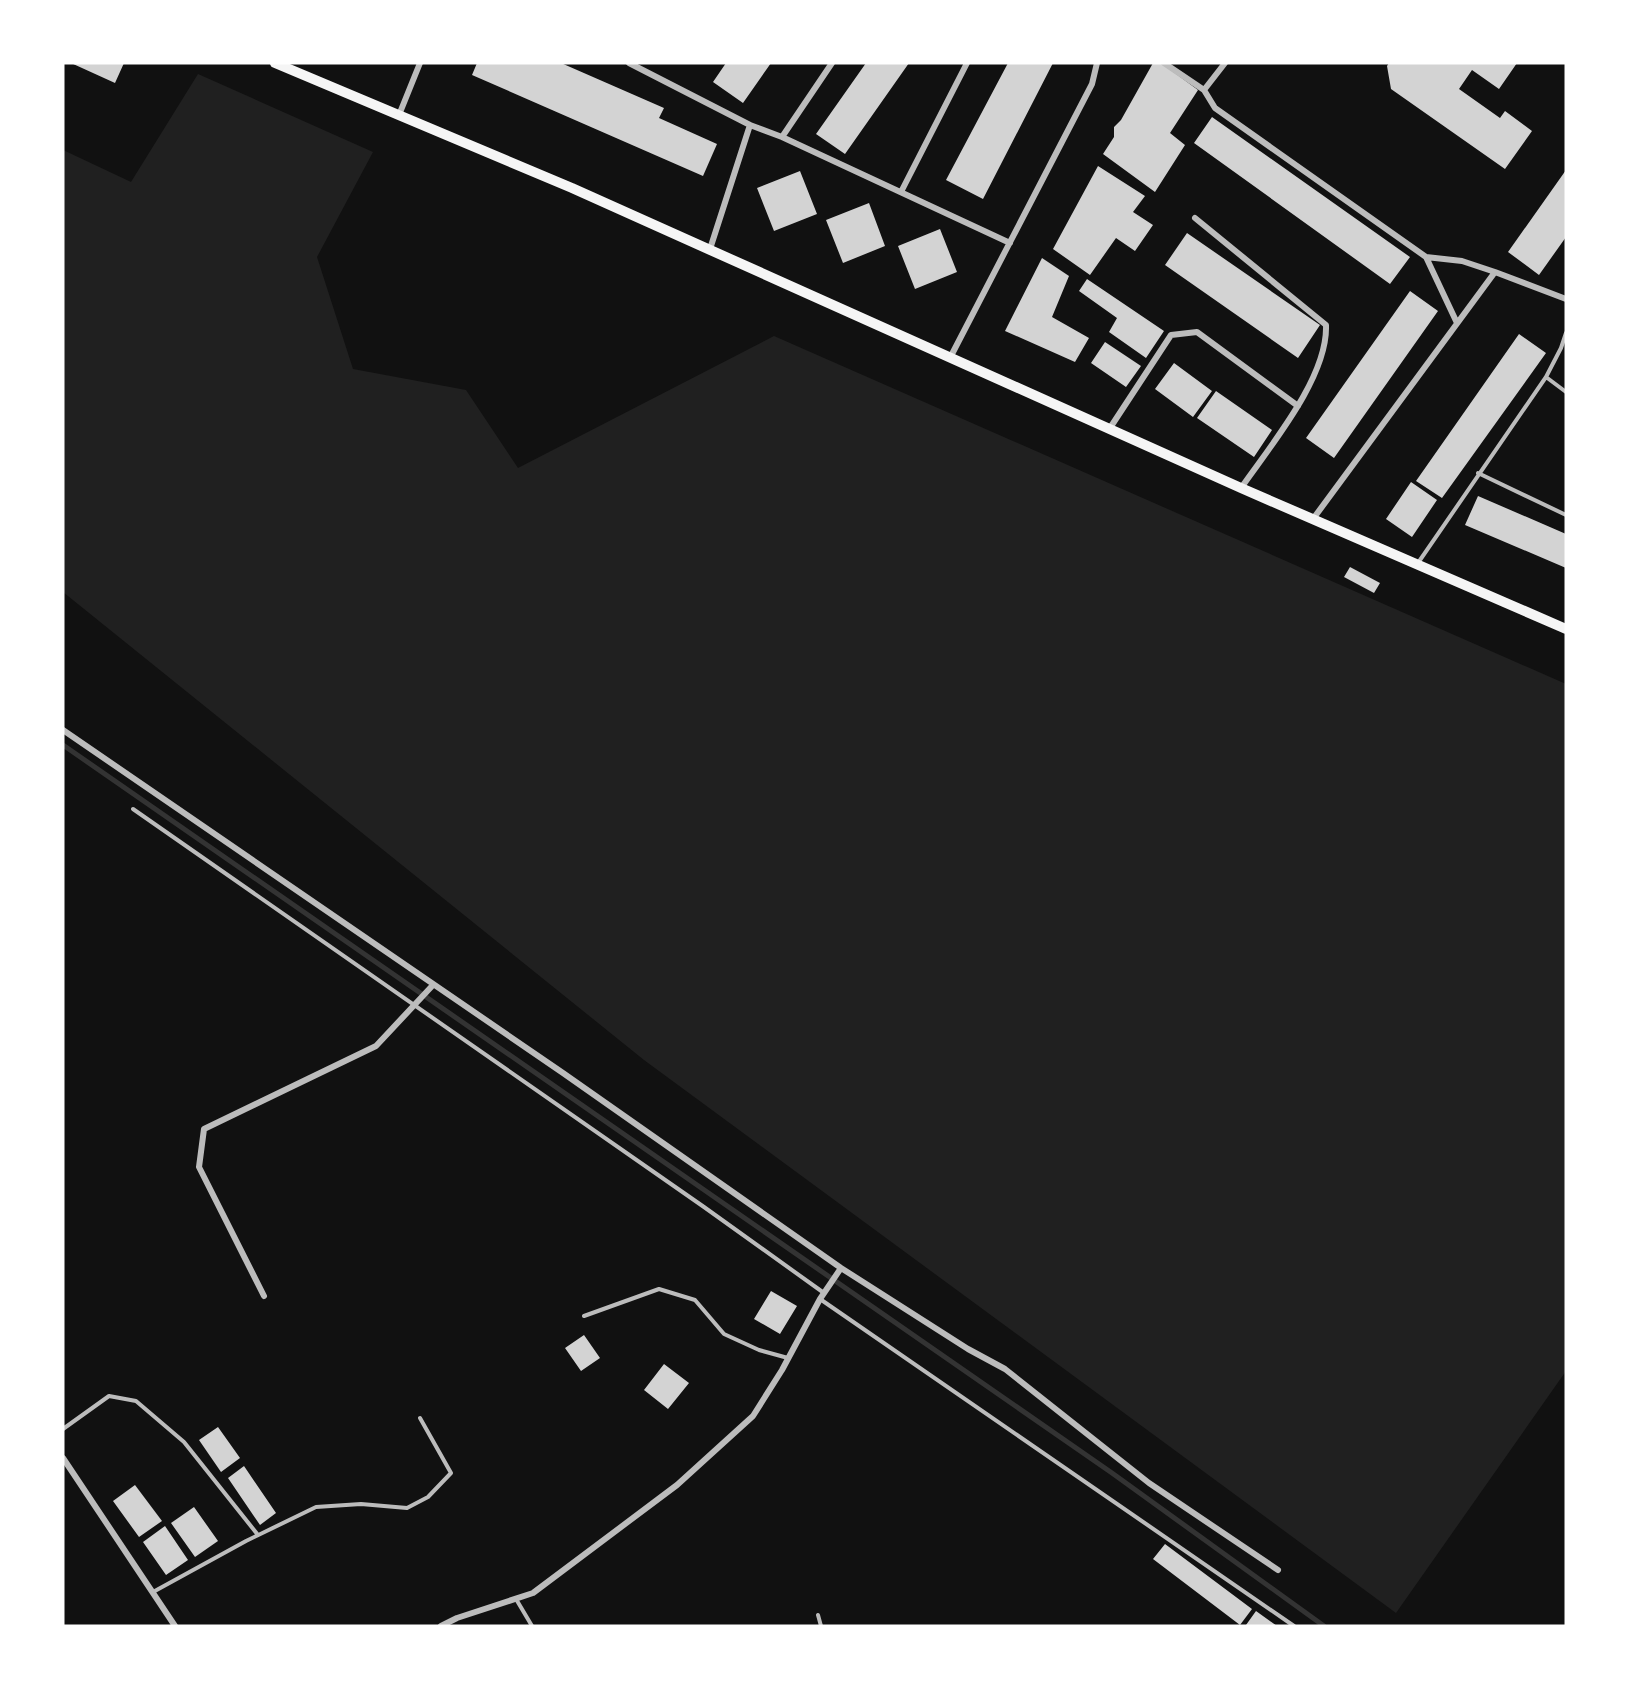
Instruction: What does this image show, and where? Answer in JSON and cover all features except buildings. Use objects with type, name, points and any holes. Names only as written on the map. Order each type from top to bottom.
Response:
[{"type":"main road","points":[[275,63],[710,249],[1241,488],[1566,629]]},
{"type":"street","points":[[399,115],[420,63]]},
{"type":"street","points":[[782,137],[832,63]]},
{"type":"street","points":[[901,192],[967,63]]},
{"type":"street","points":[[951,356],[1092,84],[1097,63]]},
{"type":"street","points":[[1164,63],[1204,90],[1215,108],[1426,257],[1462,261],[1566,298]]},
{"type":"street","points":[[1204,90],[1225,63]]},
{"type":"street","points":[[634,64],[750,125],[782,137],[1010,243]]},
{"type":"street","points":[[710,249],[750,125]]},
{"type":"street","points":[[1195,218],[1326,325],[1327,340],[1323,356],[1298,406],[1241,488]]},
{"type":"street","points":[[1426,257],[1457,323]]},
{"type":"street","points":[[1312,519],[1495,272]]},
{"type":"street","points":[[1110,428],[1171,335],[1197,332],[1298,406]]},
{"type":"street","points":[[63,729],[563,1073],[841,1268],[968,1349],[1005,1369],[1149,1483],[1278,1570]]},
{"type":"street","points":[[264,1296],[199,1167],[204,1129],[376,1046],[433,985]]},
{"type":"street","points":[[441,1626],[533,1593],[677,1485],[753,1416],[789,1358],[823,1294],[841,1268]]},
{"type":"street","points":[[63,1458],[175,1626]]},
{"type":"lane","points":[[1418,563],[1546,377],[1566,333]]},
{"type":"lane","points":[[1546,377],[1566,392]]},
{"type":"lane","points":[[1478,474],[1566,515]]},
{"type":"lane","points":[[133,809],[685,1193],[823,1294],[1294,1626]]},
{"type":"lane","points":[[584,1316],[659,1289],[695,1300],[724,1334],[759,1350],[789,1358]]},
{"type":"lane","points":[[63,1429],[109,1396],[136,1401],[184,1442],[258,1535]]},
{"type":"lane","points":[[152,1592],[258,1535],[316,1508],[361,1504],[407,1508],[428,1497],[451,1473],[420,1418]]},
{"type":"lane","points":[[515,1598],[532,1626]]},
{"type":"lane","points":[[818,1615],[821,1626]]},
{"type":"shaded area","points":[[198,74],[373,152],[317,257],[353,369],[466,390],[518,468],[774,336],[1566,684],[1566,1371],[1396,1613],[644,1060],[63,592],[63,150],[131,182]]},
{"type":"waterway","points":[[63,745],[1112,1473],[1324,1626]]}]
